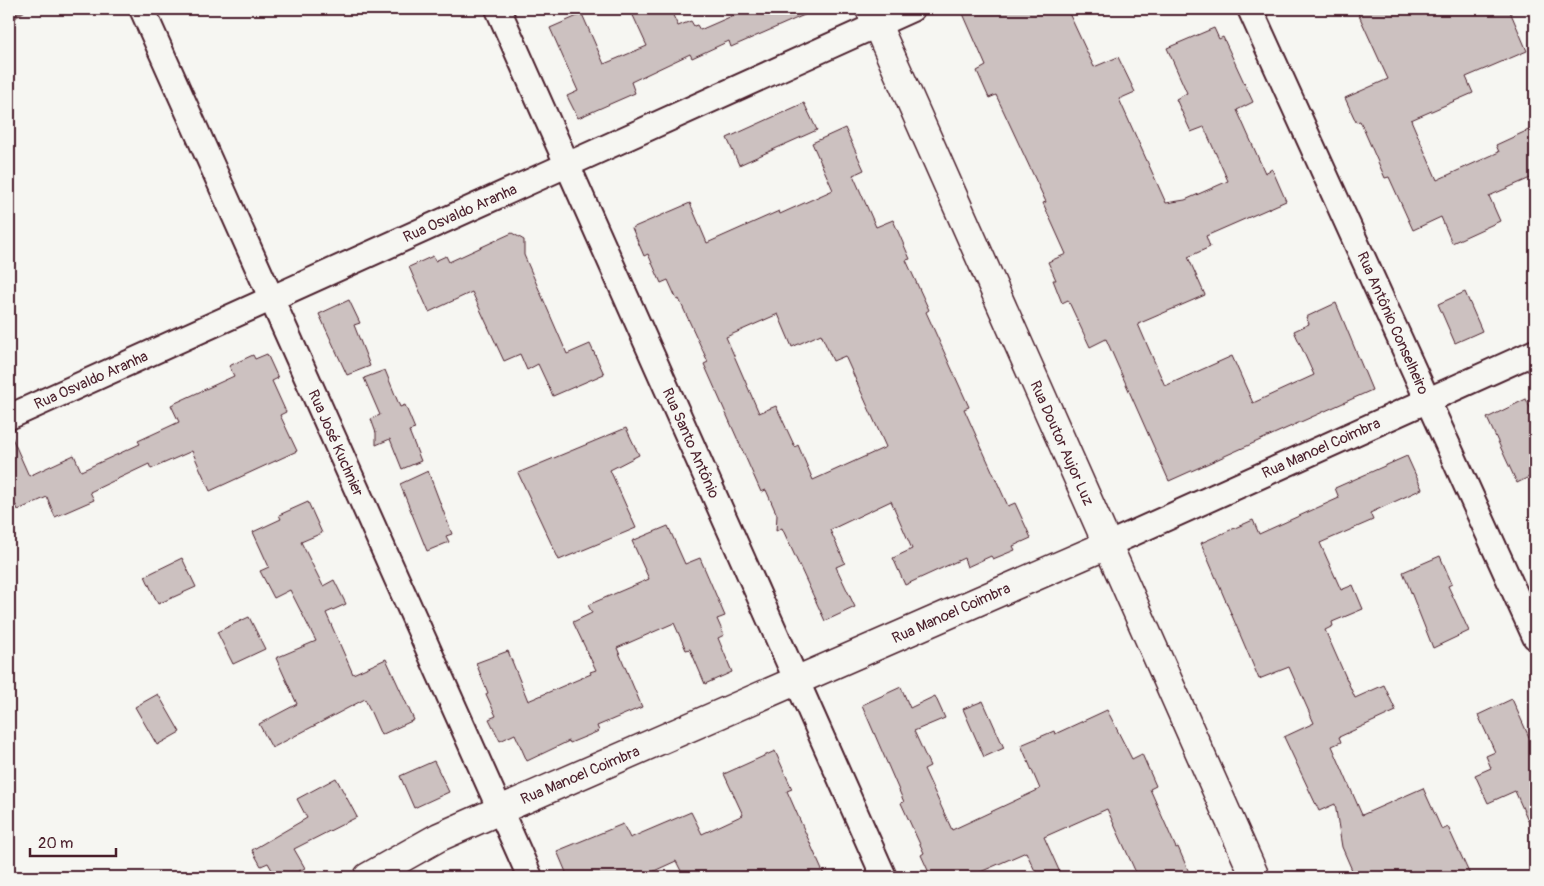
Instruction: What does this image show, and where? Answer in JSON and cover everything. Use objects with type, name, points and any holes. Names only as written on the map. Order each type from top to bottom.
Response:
[{"type":"street","name":"Rua José Kuchnier","points":[[142,9],[530,877]]},
{"type":"street","name":"Rua Santo Antônio","points":[[498,9],[884,877]]},
{"type":"street","name":"Rua Osvaldo Aranha","points":[[9,417],[567,164],[873,17],[912,9]]},
{"type":"street","name":"Rua Antônio Conselheiro","points":[[1250,9],[1535,637]]},
{"type":"street","name":"Rua Doutor Aujor Luz","points":[[873,17],[1255,877]]},
{"type":"street","name":"Rua Manoel Coimbra","points":[[368,877],[439,837],[1107,544],[1535,352]]},
{"type":"building","points":[[630,9],[670,9],[678,26],[691,21],[700,30],[748,9],[818,9],[731,47],[729,41],[692,58],[690,54],[631,82],[635,93],[578,118],[567,96],[578,91],[550,28],[582,14],[604,64],[647,46]]},
{"type":"building","points":[[961,9],[1067,9],[1094,67],[1118,57],[1135,92],[1119,99],[1166,203],[1185,200],[1228,181],[1204,127],[1191,132],[1176,99],[1187,93],[1167,48],[1214,28],[1219,39],[1223,37],[1253,102],[1237,110],[1265,173],[1272,169],[1286,201],[1206,236],[1210,247],[1188,257],[1205,295],[1138,324],[1165,386],[1232,356],[1253,403],[1314,375],[1294,331],[1309,324],[1306,317],[1336,303],[1372,390],[1169,481],[1106,339],[1090,347],[1068,300],[1062,303],[1053,280],[1056,280],[1048,262],[1066,254],[1043,203],[1046,202],[996,95],[989,98],[977,71],[986,66]]},
{"type":"building","points":[[1356,9],[1509,9],[1527,51],[1466,77],[1473,93],[1411,120],[1437,180],[1499,152],[1496,145],[1535,127],[1535,176],[1489,196],[1500,221],[1452,243],[1441,217],[1413,230],[1389,177],[1385,178],[1360,121],[1356,122],[1345,98],[1388,79]]},
{"type":"building","points":[[804,103],[817,130],[739,165],[727,138]]},
{"type":"building","points":[[845,128],[864,170],[853,175],[876,227],[893,220],[910,259],[906,260],[929,310],[926,312],[969,407],[964,409],[1008,506],[1015,503],[1031,538],[1013,546],[1015,550],[993,559],[991,556],[967,567],[964,558],[905,585],[893,558],[912,549],[891,501],[830,530],[845,563],[836,567],[855,607],[825,621],[782,528],[776,531],[777,515],[766,490],[761,492],[704,364],[708,362],[679,299],[677,300],[668,280],[661,283],[648,254],[644,256],[632,228],[690,203],[707,243],[779,211],[780,214],[833,190],[812,143]],"holes":[[[778,314],[792,347],[821,334],[833,361],[845,356],[886,447],[813,480],[798,445],[795,447],[776,406],[759,413],[726,337]]]},
{"type":"building","points":[[512,233],[524,240],[524,255],[567,354],[590,344],[604,374],[553,396],[538,364],[527,370],[520,354],[504,361],[472,292],[429,312],[409,267],[433,256],[435,261],[446,256],[449,262]]},
{"type":"building","points":[[1465,292],[1482,331],[1455,343],[1438,304]]},
{"type":"building","points":[[349,300],[360,323],[354,325],[370,366],[347,375],[319,314]]},
{"type":"building","points":[[267,354],[278,378],[272,381],[286,412],[280,415],[297,451],[210,491],[192,451],[151,469],[149,464],[90,492],[94,500],[55,517],[47,497],[18,510],[16,505],[9,508],[9,431],[29,476],[74,455],[81,471],[140,444],[138,441],[179,422],[171,405],[234,376],[229,366],[253,355],[255,359]]},
{"type":"building","points":[[385,370],[400,407],[405,405],[415,429],[409,431],[421,461],[402,469],[390,439],[376,445],[376,433],[371,419],[380,415],[364,378]]},
{"type":"building","points":[[1526,399],[1535,418],[1535,474],[1517,483],[1487,418]]},
{"type":"building","points":[[626,428],[639,455],[610,470],[636,528],[559,560],[518,473]]},
{"type":"building","points":[[1407,456],[1422,489],[1370,513],[1373,520],[1320,543],[1341,590],[1353,585],[1363,609],[1332,622],[1333,626],[1325,630],[1355,698],[1384,685],[1396,711],[1339,737],[1341,742],[1332,746],[1362,815],[1423,788],[1442,830],[1448,827],[1471,877],[1355,877],[1342,847],[1335,804],[1319,811],[1284,737],[1314,723],[1289,667],[1259,679],[1201,543],[1253,520],[1259,534],[1339,498],[1335,488]]},
{"type":"building","points":[[428,471],[452,534],[446,536],[449,542],[427,551],[400,484]]},
{"type":"building","points":[[308,502],[322,533],[301,542],[323,586],[334,580],[346,604],[326,613],[353,674],[386,659],[414,720],[381,735],[365,699],[272,748],[259,724],[297,704],[276,658],[316,641],[290,590],[274,598],[260,571],[269,567],[253,532],[281,519],[279,515]]},
{"type":"building","points":[[668,526],[685,564],[700,558],[725,616],[717,619],[724,635],[718,638],[732,672],[705,684],[690,649],[686,650],[674,623],[617,648],[642,707],[597,726],[599,731],[570,743],[569,741],[527,761],[515,734],[500,741],[489,719],[496,716],[486,694],[488,693],[476,663],[508,651],[528,701],[591,674],[590,672],[596,670],[573,622],[592,613],[588,605],[649,579],[632,541]]},
{"type":"building","points":[[1440,556],[1452,584],[1448,586],[1469,631],[1433,648],[1403,572]]},
{"type":"building","points":[[182,558],[196,587],[158,604],[145,576]]},
{"type":"building","points":[[249,617],[265,649],[233,664],[217,632]]},
{"type":"building","points":[[901,687],[910,708],[935,696],[945,718],[914,731],[930,766],[924,769],[952,830],[1040,789],[1021,745],[1054,731],[1055,734],[1107,710],[1132,759],[1142,754],[1156,786],[1150,789],[1191,877],[1138,877],[1107,809],[1044,837],[1062,877],[1038,877],[1026,852],[969,877],[931,877],[921,855],[924,853],[901,803],[904,802],[862,705]]},
{"type":"building","points":[[158,694],[180,732],[157,745],[135,707]]},
{"type":"building","points":[[1512,699],[1529,737],[1535,734],[1535,836],[1515,791],[1488,803],[1475,775],[1491,768],[1486,756],[1495,752],[1478,715]]},
{"type":"building","points":[[983,701],[1004,748],[984,757],[963,709]]},
{"type":"building","points":[[775,751],[792,789],[787,791],[825,877],[684,877],[676,861],[641,877],[568,877],[557,851],[623,824],[630,838],[691,812],[702,834],[743,815],[724,774]]},
{"type":"building","points":[[434,761],[449,792],[414,808],[400,776]]},
{"type":"building","points":[[336,778],[357,817],[294,849],[305,868],[287,877],[276,877],[268,863],[261,866],[252,850],[307,818],[297,799]]},
{"type":"waterway","points":[[9,18],[21,9]]}]
